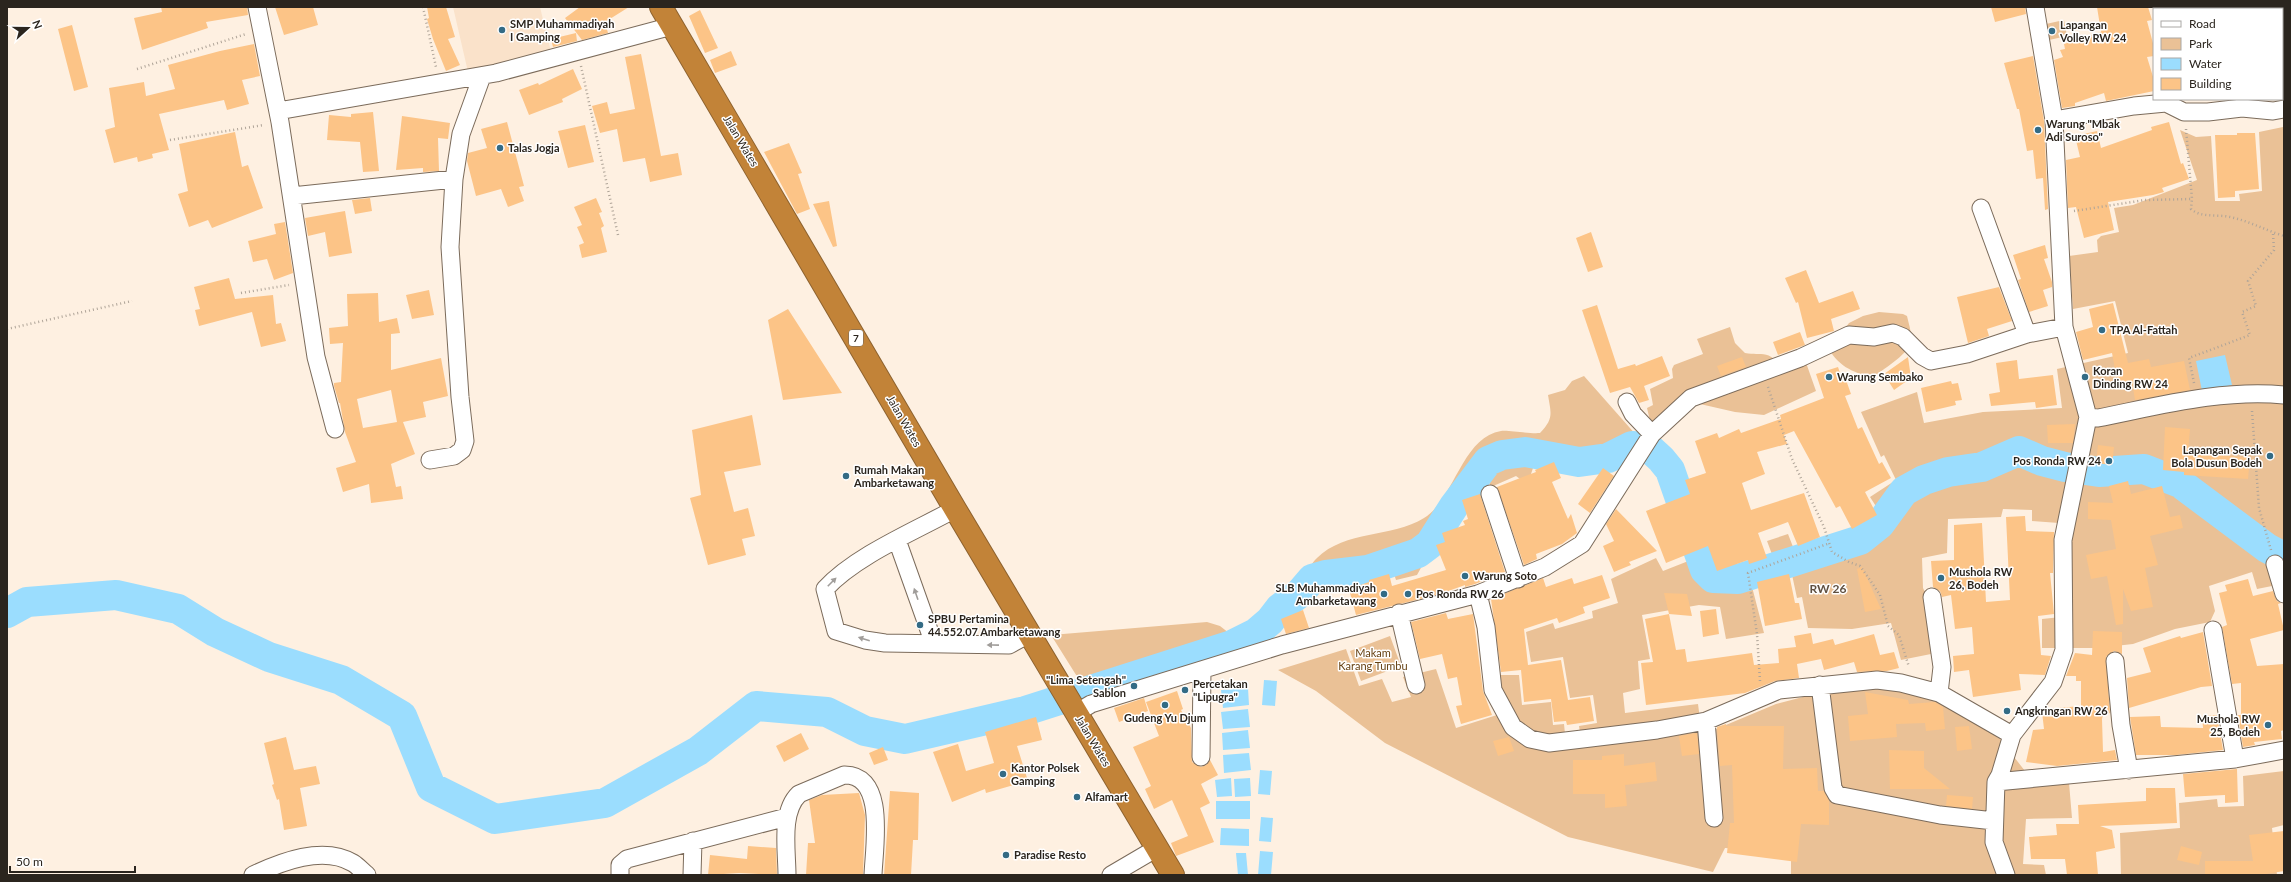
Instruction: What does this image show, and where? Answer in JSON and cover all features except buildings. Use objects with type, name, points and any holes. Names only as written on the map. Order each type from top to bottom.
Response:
[{"type":"highway","name":"Jalan Wates","points":[[661,7],[799,240],[955,509],[1173,875]]},
{"type":"street","points":[[257,7],[279,116],[316,357],[335,429]]},
{"type":"street","points":[[2006,875],[1994,842],[1996,782],[2000,775],[2012,735],[2054,682],[2064,650],[2063,540],[2088,417],[2064,327],[2060,214],[2054,120],[2035,7]]},
{"type":"street","points":[[279,116],[439,83],[482,76],[578,52],[672,26]]},
{"type":"street","points":[[430,460],[454,456],[462,450],[465,441],[460,397],[450,247],[454,179],[461,134],[482,76]]},
{"type":"street","points":[[2054,120],[2134,106],[2166,103],[2184,112],[2208,112],[2242,108],[2274,110],[2284,109]]},
{"type":"street","points":[[292,196],[454,179]]},
{"type":"street","points":[[1981,208],[2028,334]]},
{"type":"street","points":[[1073,707],[1091,704],[1282,645],[1478,594],[1518,579],[1560,558],[1582,544],[1636,458],[1649,432],[1692,398],[1763,372],[1849,335],[1874,337],[1893,334],[1903,337],[1922,356],[1931,361],[1967,354],[2028,334],[2064,327]]},
{"type":"street","points":[[2088,417],[2098,418],[2197,398],[2251,395],[2284,396]]},
{"type":"street","points":[[1627,402],[1633,414],[1649,432]]},
{"type":"street","points":[[1490,494],[1518,579]]},
{"type":"street","points":[[955,509],[852,564],[825,589],[836,631],[865,640],[885,643],[934,644],[1009,645],[1029,634]]},
{"type":"street","points":[[897,540],[934,644]]},
{"type":"street","points":[[2275,564],[2284,594]]},
{"type":"street","points":[[1478,594],[1486,627],[1493,690],[1513,727],[1530,739],[1549,743],[1583,740],[1706,721],[1779,690],[1877,680],[1912,685],[1939,693],[2012,735]]},
{"type":"street","points":[[1932,597],[1942,667],[1939,693]]},
{"type":"street","points":[[1399,614],[1416,685]]},
{"type":"street","points":[[2213,630],[2236,759]]},
{"type":"street","points":[[2115,661],[2121,725],[2128,770]]},
{"type":"street","points":[[1201,757],[1202,670]]},
{"type":"street","points":[[1820,685],[1833,788],[1837,794],[1940,815],[1994,821]]},
{"type":"street","points":[[1706,721],[1714,818]]},
{"type":"street","points":[[1996,782],[2236,759],[2284,750]]},
{"type":"street","points":[[787,875],[787,817],[794,799],[799,794],[844,775],[852,775],[862,779],[870,789],[874,802],[873,875]]},
{"type":"street","points":[[620,875],[620,865],[627,859],[787,817]]},
{"type":"street","points":[[692,875],[693,841]]},
{"type":"street","points":[[1111,875],[1157,848]]},
{"type":"street","points":[[253,875],[284,862],[303,858],[335,856],[353,863],[367,875]]},
{"type":"path","points":[[422,7],[439,83]]},
{"type":"path","points":[[137,69],[262,30]]},
{"type":"path","points":[[578,52],[618,235]]},
{"type":"path","points":[[2184,112],[2192,199],[2191,209],[2198,214],[2230,217],[2256,224],[2273,233],[2284,236]]},
{"type":"path","points":[[170,140],[279,116]]},
{"type":"path","points":[[2060,214],[2145,200],[2192,199]]},
{"type":"path","points":[[2197,398],[2189,358],[2250,335],[2242,312],[2256,306],[2248,281],[2274,250],[2273,233]]},
{"type":"path","points":[[241,293],[305,282]]},
{"type":"path","points":[[7,329],[132,300]]},
{"type":"path","points":[[1763,372],[1792,459],[1830,543],[1832,552],[1849,562],[1860,566],[1880,595],[1888,626],[1899,635],[1913,677],[1912,685]]},
{"type":"path","points":[[2251,395],[2259,508],[2268,535]]},
{"type":"path","points":[[1762,696],[1748,573],[1830,543]]},
{"type":"shaded area","name":"SMP Muhammadiyah I Gamping","points":[[453,7],[540,7],[551,52],[468,72]]},
{"type":"green space","points":[[2164,7],[2223,7],[2223,8]]},
{"type":"green space","name":"Lapangan Volley RW 24","points":[[2064,20],[2067,36],[2040,42],[2037,26]]},
{"type":"green space","points":[[2283,127],[2284,589],[2282,584],[2257,589],[2252,572],[2209,586],[2215,611],[2210,622],[2175,629],[2133,644],[2097,648],[2042,648],[2042,619],[2071,616],[2059,523],[2032,521],[2032,510],[2003,509],[2001,517],[1948,519],[1947,553],[1922,558],[1923,588],[1927,596],[1936,653],[1901,660],[1891,623],[1852,629],[1808,628],[1802,597],[1797,598],[1791,570],[1779,573],[1767,541],[1788,534],[1795,552],[1822,541],[1848,537],[1879,519],[1881,514],[1870,497],[1896,480],[1884,455],[1881,457],[1861,412],[1917,392],[1924,423],[1983,412],[2062,408],[2057,369],[2128,353],[2115,301],[2073,309],[2069,256],[2098,252],[2097,240],[2101,236],[2119,232],[2114,208],[2133,205],[2197,180],[2180,130],[2196,137],[2211,136],[2215,201],[2240,201],[2239,194],[2262,191],[2259,132]]},
{"type":"green space","points":[[1879,312],[1903,314],[1907,316],[1911,341],[1904,353],[1873,377],[1858,373],[1840,363],[1827,346],[1841,334],[1849,323],[1863,316]]},
{"type":"green space","points":[[1730,327],[1735,343],[1745,353],[1767,355],[1780,365],[1804,357],[1816,391],[1764,415],[1735,412],[1700,404],[1692,405],[1651,425],[1647,408],[1653,405],[1650,389],[1673,378],[1672,369],[1674,365],[1703,354],[1697,339]]},
{"type":"green space","points":[[1584,376],[1637,436],[1624,440],[1605,454],[1593,457],[1563,454],[1533,468],[1530,477],[1520,479],[1516,476],[1491,487],[1484,470],[1456,508],[1417,575],[1396,580],[1392,568],[1359,578],[1338,582],[1317,579],[1305,575],[1317,558],[1328,549],[1355,538],[1398,529],[1424,518],[1443,498],[1467,456],[1477,445],[1488,436],[1501,431],[1540,433],[1548,423],[1550,416],[1548,395],[1565,390],[1572,381]]},
{"type":"green space","points":[[1656,558],[1663,571],[1696,558],[1705,577],[1716,585],[1731,586],[1751,583],[1764,633],[1726,639],[1720,607],[1699,605],[1642,615],[1650,659],[1638,661],[1640,689],[1623,693],[1625,713],[1698,704],[1702,735],[1776,704],[1822,692],[1875,685],[1932,695],[2000,739],[2025,771],[2068,771],[2072,818],[2026,819],[2023,864],[2044,865],[2046,875],[1791,875],[1791,852],[1725,848],[1713,872],[1568,837],[1385,743],[1316,691],[1278,670],[1346,649],[1359,686],[1382,679],[1392,702],[1411,697],[1403,677],[1436,669],[1456,728],[1497,715],[1487,690],[1480,654],[1484,651],[1496,675],[1519,675],[1522,705],[1551,702],[1553,725],[1564,724],[1565,734],[1580,733],[1579,726],[1597,723],[1593,695],[1570,698],[1563,657],[1531,662],[1526,632],[1553,623],[1555,629],[1593,618],[1592,611],[1618,603],[1611,579]]},
{"type":"green space","points":[[1207,622],[1220,626],[1234,637],[1083,686],[1051,635]]},
{"type":"green space","name":"Makam Karang Tumbu","points":[[1390,636],[1401,666],[1361,681],[1350,651]]},
{"type":"green space","points":[[2284,771],[2284,825],[2272,828],[2277,875],[2121,875],[2120,833],[2180,828],[2179,803],[2217,799],[2218,807],[2244,806],[2243,776]]},
{"type":"water","points":[[2225,355],[2232,385],[2202,391],[2196,361]]},
{"type":"water","points":[[1264,680],[1277,681],[1275,706],[1262,705]]},
{"type":"water","points":[[1248,688],[1249,705],[1223,708],[1221,690]]},
{"type":"water","points":[[1248,709],[1250,727],[1223,729],[1221,712]]},
{"type":"water","points":[[1248,730],[1250,748],[1223,750],[1222,733]]},
{"type":"water","points":[[1249,753],[1251,770],[1224,773],[1223,755]]},
{"type":"water","points":[[1260,770],[1272,771],[1270,795],[1258,794]]},
{"type":"water","points":[[1231,778],[1232,796],[1217,797],[1215,780]]},
{"type":"water","points":[[1250,778],[1251,796],[1235,797],[1234,779]]},
{"type":"water","points":[[1216,801],[1250,801],[1250,819],[1216,819]]},
{"type":"water","points":[[1261,817],[1273,818],[1271,842],[1259,841]]},
{"type":"water","points":[[1221,828],[1249,829],[1249,846],[1220,845]]},
{"type":"water","points":[[1260,851],[1273,852],[1271,875],[1258,875]]},
{"type":"water","points":[[1236,853],[1246,853],[1248,875],[1238,875]]},
{"type":"waterway","points":[[7,613],[27,602],[116,595],[178,609],[215,632],[269,657],[341,680],[402,716],[431,787],[495,819],[605,803],[698,751],[756,706],[827,712],[865,731],[905,739],[1025,711],[1232,645],[1256,633],[1270,621],[1280,608],[1300,593],[1312,579],[1326,575],[1368,570],[1418,553],[1430,544],[1454,506],[1488,461],[1502,455],[1525,452],[1579,462],[1608,458],[1632,446],[1649,448],[1670,470],[1705,570],[1713,578],[1738,579],[1860,540],[1880,524],[1904,491],[1924,480],[1948,472],[1982,467],[2019,451],[2042,461],[2065,467],[2099,472],[2144,469],[2180,483],[2267,548],[2284,557]]},
{"type":"place","name":"SMP Muhammadiyah I Gamping","points":[[502,30]]},
{"type":"place","name":"Lapangan Volley RW 24","points":[[2052,31]]},
{"type":"place","name":"Warung \"Mbak Adi Suroso\"","points":[[2038,130]]},
{"type":"place","name":"Talas Jogja","points":[[500,148]]},
{"type":"place","name":"TPA Al-Fattah","points":[[2102,330]]},
{"type":"place","name":"Warung Sembako","points":[[1829,377]]},
{"type":"place","name":"Koran Dinding RW 24","points":[[2085,377]]},
{"type":"place","name":"Lapangan Sepak Bola Dusun Bodeh","points":[[2270,456]]},
{"type":"place","name":"Pos Ronda RW 24","points":[[2109,461]]},
{"type":"place","name":"Rumah Makan Ambarketawang","points":[[846,476]]},
{"type":"place","name":"Warung Soto","points":[[1465,576]]},
{"type":"place","name":"Mushola RW 26, Bodeh","points":[[1941,578]]},
{"type":"place","name":"SLB Muhammadiyah Ambarketawang","points":[[1384,594]]},
{"type":"place","name":"Pos Ronda RW 26","points":[[1408,594]]},
{"type":"place","name":"SPBU Pertamina 44.552.07 Ambarketawang","points":[[920,625]]},
{"type":"place","name":"\"Lima Setengah\" Sablon","points":[[1134,686]]},
{"type":"place","name":"Percetakan \"Lipugra\"","points":[[1185,690]]},
{"type":"place","name":"Gudeng Yu Djum","points":[[1165,705]]},
{"type":"place","name":"Angkringan RW 26","points":[[2007,711]]},
{"type":"place","name":"Mushola RW 25, Bodeh","points":[[2268,725]]},
{"type":"place","name":"Kantor Polsek Gamping","points":[[1003,774]]},
{"type":"place","name":"Alfamart","points":[[1077,797]]},
{"type":"place","name":"Paradise Resto","points":[[1006,855]]},
{"type":"district","name":"RW 26","points":[[1828,589]]}]
